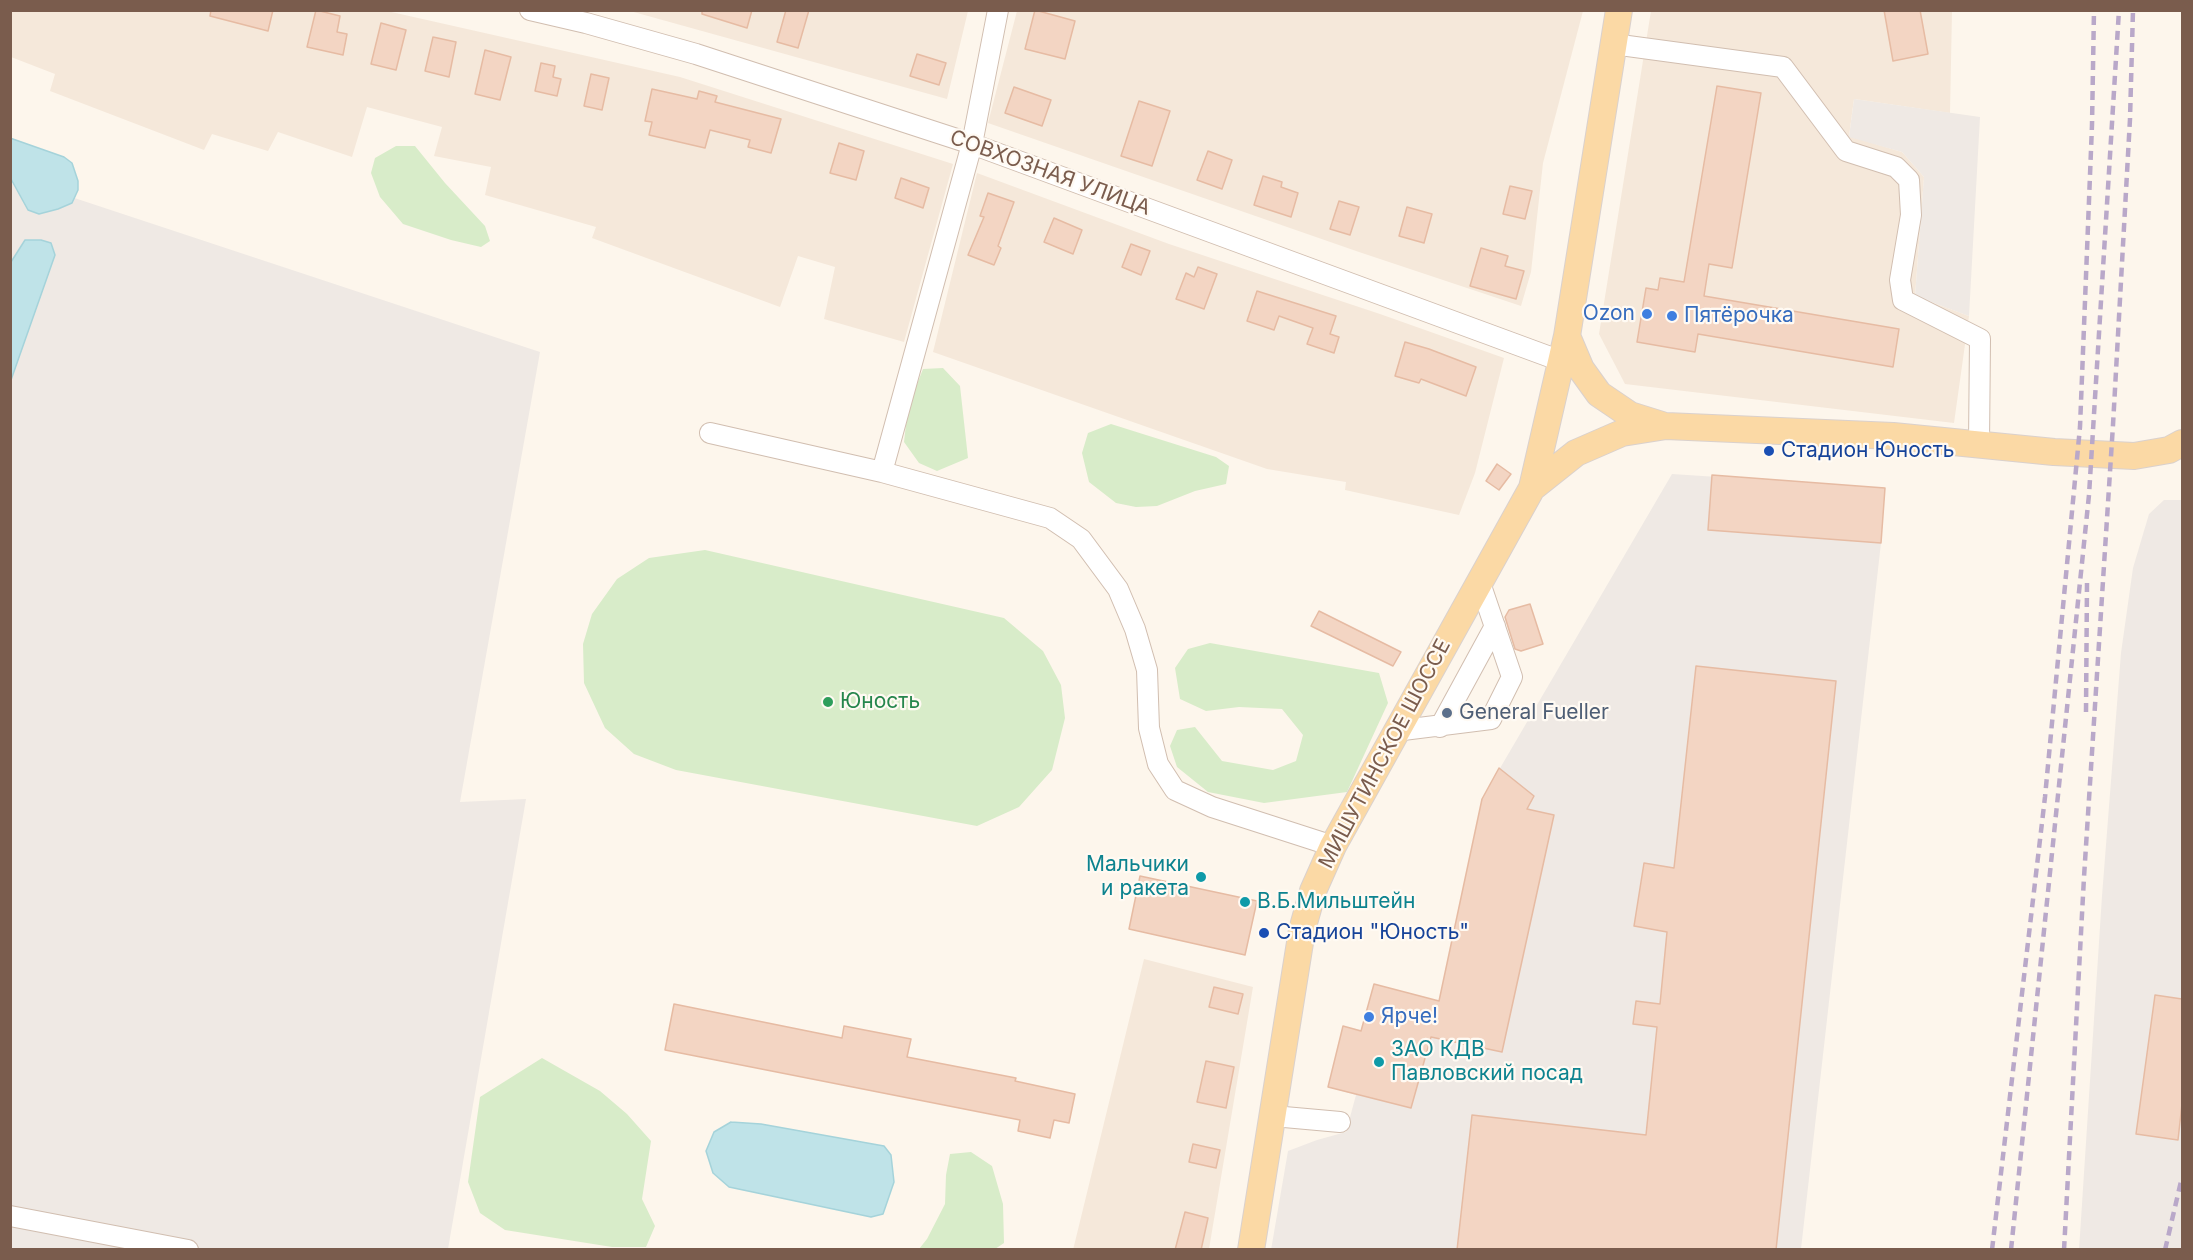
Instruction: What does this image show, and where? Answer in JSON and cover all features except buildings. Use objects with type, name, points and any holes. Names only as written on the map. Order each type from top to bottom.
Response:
[{"type":"main road","points":[[1532,488],[1567,336],[1619,10]]},
{"type":"main road","points":[[1567,336],[1581,369],[1599,394],[1630,415],[1666,426]]},
{"type":"main road","points":[[1532,488],[1576,453],[1622,433],[1666,426],[1893,436],[2054,452],[2134,456],[2169,450],[2182,443]]},
{"type":"main road","name":"МИШУТИНСКОЕ ШОССЕ","points":[[1251,1250],[1302,930],[1313,891],[1333,846],[1395,731],[1532,488]]},
{"type":"street","name":"СОВХОЗНАЯ УЛИЦА","points":[[530,10],[588,17],[972,144],[1562,361]]},
{"type":"street","points":[[882,472],[972,144],[998,10]]},
{"type":"street","points":[[1613,44],[1783,67],[1846,151],[1896,167],[1909,180],[1911,215],[1900,280],[1903,300],[1980,339],[1978,444]]},
{"type":"street","points":[[710,433],[882,472],[1050,518],[1081,538],[1118,589],[1135,629],[1147,670],[1149,729],[1158,764],[1175,790],[1212,807],[1333,846]]},
{"type":"street","points":[[1395,731],[1491,719],[1512,677],[1479,580]]},
{"type":"street","points":[[1440,727],[1495,626]]},
{"type":"street","points":[[1272,1116],[1340,1122]]},
{"type":"street","points":[[10,1216],[188,1250]]},
{"type":"shaded area","points":[[10,11],[387,11],[680,77],[953,164],[904,342],[824,319],[835,267],[798,256],[780,307],[592,238],[596,227],[485,195],[491,167],[434,156],[442,127],[367,107],[352,157],[278,132],[268,151],[212,134],[204,150],[50,91],[55,74],[11,57]]},
{"type":"shaded area","points":[[630,11],[968,11],[947,99]]},
{"type":"shaded area","points":[[1017,11],[1583,11],[1543,163],[1531,272],[1521,306],[988,123]]},
{"type":"shaded area","points":[[1651,11],[1952,11],[1950,113],[1854,99],[1849,136],[1902,152],[1924,177],[1915,296],[1969,316],[1954,423],[1625,384],[1599,334]]},
{"type":"shaded area","points":[[1854,99],[1980,117],[1969,316],[1915,296],[1924,177],[1902,152],[1849,137]]},
{"type":"shaded area","points":[[977,173],[1169,244],[1504,358],[1475,473],[1459,515],[1345,490],[1346,482],[1267,469],[933,352]]},
{"type":"shaded area","points":[[11,177],[540,352],[460,802],[526,799],[448,1249],[11,1250]]},
{"type":"shaded area","points":[[1672,474],[1885,488],[1881,543],[1801,1249],[1271,1250],[1288,1151],[1346,1132],[1356,1095],[1328,1087],[1343,1026],[1361,1030],[1374,984],[1439,1001],[1482,799]]},
{"type":"shaded area","points":[[2164,500],[2182,500],[2182,1249],[2079,1250],[2102,896],[2121,653],[2133,568],[2149,514]]},
{"type":"shaded area","points":[[1144,959],[1253,987],[1209,1249],[1073,1250]]},
{"type":"green space","points":[[396,146],[415,146],[485,226],[490,241],[481,247],[403,224],[380,197],[371,173],[375,158]]},
{"type":"green space","points":[[943,368],[960,386],[968,458],[937,471],[919,463],[904,442],[908,407],[923,369]]},
{"type":"green space","points":[[1111,424],[1216,457],[1229,466],[1226,484],[1195,491],[1157,506],[1136,507],[1116,503],[1089,482],[1082,453],[1088,433]]},
{"type":"green space","name":"Юность","points":[[705,550],[1004,618],[1043,651],[1061,685],[1065,718],[1052,770],[1019,807],[977,826],[676,770],[634,754],[605,728],[584,683],[583,644],[592,614],[617,579],[649,558]]},
{"type":"green space","points":[[1210,643],[1379,673],[1388,703],[1347,792],[1264,803],[1208,792],[1177,767],[1170,746],[1177,730],[1195,727],[1222,761],[1273,770],[1296,761],[1303,735],[1282,709],[1239,707],[1206,711],[1180,699],[1175,668],[1188,649]]},
{"type":"green space","points":[[542,1058],[600,1091],[627,1114],[651,1141],[642,1199],[655,1226],[646,1247],[612,1247],[505,1230],[480,1213],[468,1182],[480,1097]]},
{"type":"green space","points":[[971,1152],[992,1166],[1003,1204],[1004,1243],[995,1249],[919,1249],[927,1239],[945,1204],[946,1175],[950,1154]]},
{"type":"water","points":[[10,138],[64,157],[72,163],[78,181],[78,190],[72,203],[39,214],[28,210],[11,179]]},
{"type":"water","points":[[25,240],[41,240],[51,243],[55,255],[11,380],[11,262]]},
{"type":"water","points":[[731,1122],[761,1124],[884,1146],[891,1155],[894,1182],[883,1214],[871,1217],[729,1187],[713,1173],[706,1151],[714,1132]]},
{"type":"railway","points":[[1992,1250],[2045,797],[2080,427],[2092,125],[2094,10]]},
{"type":"railway","points":[[2011,1250],[2089,495],[2119,10]]},
{"type":"railway","points":[[2064,1250],[2084,877],[2113,425],[2130,119],[2133,10]]},
{"type":"railway","points":[[2086,712],[2087,583]]},
{"type":"railway","points":[[2165,1250],[2182,1177]]},
{"type":"place","name":"Ozon","points":[[1647,314]]},
{"type":"place","name":"Пятёрочка","points":[[1672,316]]},
{"type":"place","name":"Стадион Юность","points":[[1769,451]]},
{"type":"place","name":"Юность","points":[[828,702]]},
{"type":"place","name":"General Fueller","points":[[1447,713]]},
{"type":"place","name":"Мальчики и ракета","points":[[1201,877]]},
{"type":"place","name":"В.Б.Мильштейн","points":[[1245,902]]},
{"type":"place","name":"Стадион \"Юность\"","points":[[1264,933]]},
{"type":"place","name":"Ярче!","points":[[1369,1017]]},
{"type":"place","name":"ЗАО КДВ Павловский посад","points":[[1379,1062]]}]
